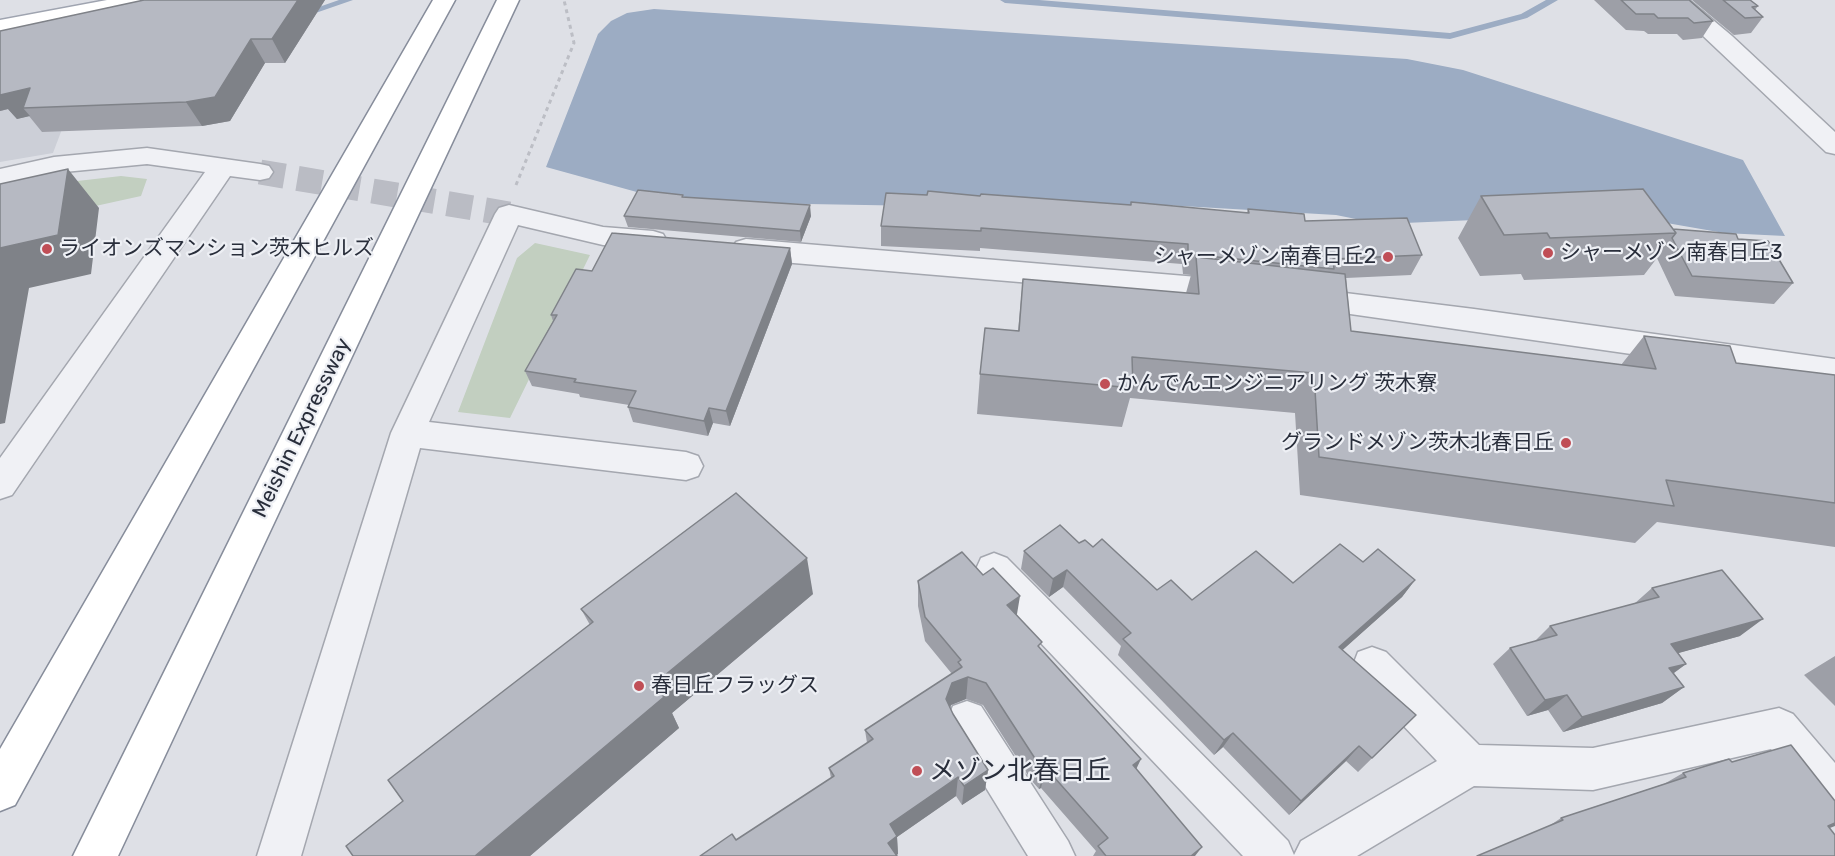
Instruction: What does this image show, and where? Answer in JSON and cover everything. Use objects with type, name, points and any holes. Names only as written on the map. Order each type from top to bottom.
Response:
[{"type":"main road","points":[[0,8],[29,0]]},
{"type":"main road","points":[[0,27],[142,0]]},
{"type":"main road","points":[[0,790],[444,0]]},
{"type":"main road","name":"Meishin Expressway","points":[[95,856],[508,0]]},
{"type":"street","points":[[1676,0],[1724,41],[1835,146]]},
{"type":"street","points":[[0,177],[54,165],[147,156],[260,172]]},
{"type":"street","points":[[0,485],[223,166]]},
{"type":"street","points":[[279,856],[408,433],[509,214],[603,236],[686,243]]},
{"type":"street","points":[[721,246],[1268,295],[1474,320],[1835,370]]},
{"type":"street","points":[[408,433],[686,466]]},
{"type":"street","points":[[994,569],[1273,856]]},
{"type":"street","points":[[1372,665],[1470,765]]},
{"type":"street","points":[[967,720],[1053,856]]},
{"type":"street","points":[[1316,856],[1470,765],[1593,769],[1779,728],[1835,796]]},
{"type":"path","points":[[515,189],[574,43],[564,0]]},
{"type":"shaded area","points":[[0,50],[87,63],[53,153],[0,162]]},
{"type":"green space","points":[[121,176],[147,179],[141,196],[0,227],[25,187]]},
{"type":"green space","points":[[535,243],[590,255],[510,418],[458,412],[517,258]]},
{"type":"water","points":[[654,9],[1407,59],[1463,70],[1743,160],[1785,236],[1724,233],[1615,214],[1381,224],[1336,215],[1164,205],[979,207],[694,202],[644,194],[546,167],[598,34],[611,21],[627,13]]},
{"type":"building","points":[[144,0],[298,0],[272,39],[251,39],[215,97],[186,102],[23,108],[30,88],[0,95],[0,31]]},
{"type":"building","points":[[1621,0],[1689,0],[1713,21],[1694,23],[1688,18],[1658,18],[1654,14],[1636,14]]},
{"type":"building","points":[[1723,0],[1750,0],[1758,6],[1752,7],[1763,17],[1745,18]]},
{"type":"building","points":[[68,169],[58,235],[0,248],[0,184]]},
{"type":"building","points":[[1643,189],[1676,233],[1550,238],[1547,233],[1504,235],[1481,196]]},
{"type":"building","points":[[638,190],[683,195],[682,197],[810,205],[800,231],[624,216]]},
{"type":"building","points":[[928,191],[1131,205],[1131,202],[1249,213],[1248,209],[1304,214],[1305,221],[1407,218],[1422,255],[1333,259],[1334,269],[1188,254],[1188,244],[981,228],[981,231],[881,226],[886,193],[927,195]]},
{"type":"building","points":[[1673,229],[1736,234],[1738,239],[1768,241],[1793,283],[1692,276],[1672,238],[1676,233]]},
{"type":"building","points":[[612,233],[790,248],[726,411],[709,408],[704,421],[628,407],[636,391],[574,382],[576,379],[525,371],[557,315],[551,315],[576,269],[592,271]]},
{"type":"building","points":[[1196,257],[1345,274],[1351,331],[1656,369],[1644,336],[1730,346],[1736,363],[1835,375],[1835,503],[1666,480],[1674,506],[1319,457],[1314,373],[1132,357],[1133,388],[980,374],[985,328],[1019,331],[1023,279],[1199,294]]},
{"type":"building","points":[[736,493],[807,558],[653,685],[664,697],[475,856],[353,856],[346,846],[403,801],[388,780],[593,622],[581,609]]},
{"type":"building","points":[[1060,525],[1079,543],[1085,540],[1093,547],[1102,539],[1157,590],[1171,580],[1192,600],[1256,551],[1293,583],[1340,544],[1363,562],[1378,549],[1415,580],[1339,647],[1416,715],[1372,758],[1359,746],[1301,801],[1233,733],[1224,740],[1123,639],[1131,633],[1067,570],[1053,579],[1024,551]]},
{"type":"building","points":[[962,552],[983,575],[993,568],[1020,596],[1007,605],[1042,642],[1038,646],[1141,759],[1133,765],[1202,847],[1191,856],[1106,856],[1098,846],[1108,838],[1046,768],[1044,770],[1036,760],[986,683],[968,677],[952,683],[946,699],[988,770],[964,786],[958,777],[890,824],[897,836],[888,843],[897,856],[700,856],[732,834],[736,840],[834,776],[829,768],[873,739],[865,730],[962,667],[958,662],[961,660],[925,617],[918,581]]},
{"type":"building","points":[[1722,570],[1763,619],[1671,644],[1686,664],[1669,668],[1684,687],[1582,717],[1567,695],[1545,700],[1510,648],[1557,635],[1550,626],[1659,597],[1652,588]]},
{"type":"building","points":[[1791,745],[1835,801],[1835,823],[1828,826],[1835,835],[1835,856],[1477,856],[1563,820],[1561,818],[1686,777],[1683,773],[1729,759],[1732,762]]},
{"type":"waterway","points":[[301,15],[348,0]]},
{"type":"waterway","points":[[1005,0],[1450,36],[1524,16],[1553,0]]},
{"type":"tunnel","points":[[260,172],[509,214]]},
{"type":"place","name":"ライオンズマンション茨木ヒルズ","points":[[47,249]]},
{"type":"place","name":"シャーメゾン南春日丘3","points":[[1548,253]]},
{"type":"place","name":"シャーメゾン南春日丘2","points":[[1388,257]]},
{"type":"place","name":"かんでんエンジニアリング 茨木寮","points":[[1105,384]]},
{"type":"place","name":"グランドメゾン茨木北春日丘","points":[[1566,443]]},
{"type":"place","name":"春日丘フラッグス","points":[[639,686]]},
{"type":"place","name":"メゾン北春日丘","points":[[917,771]]}]
